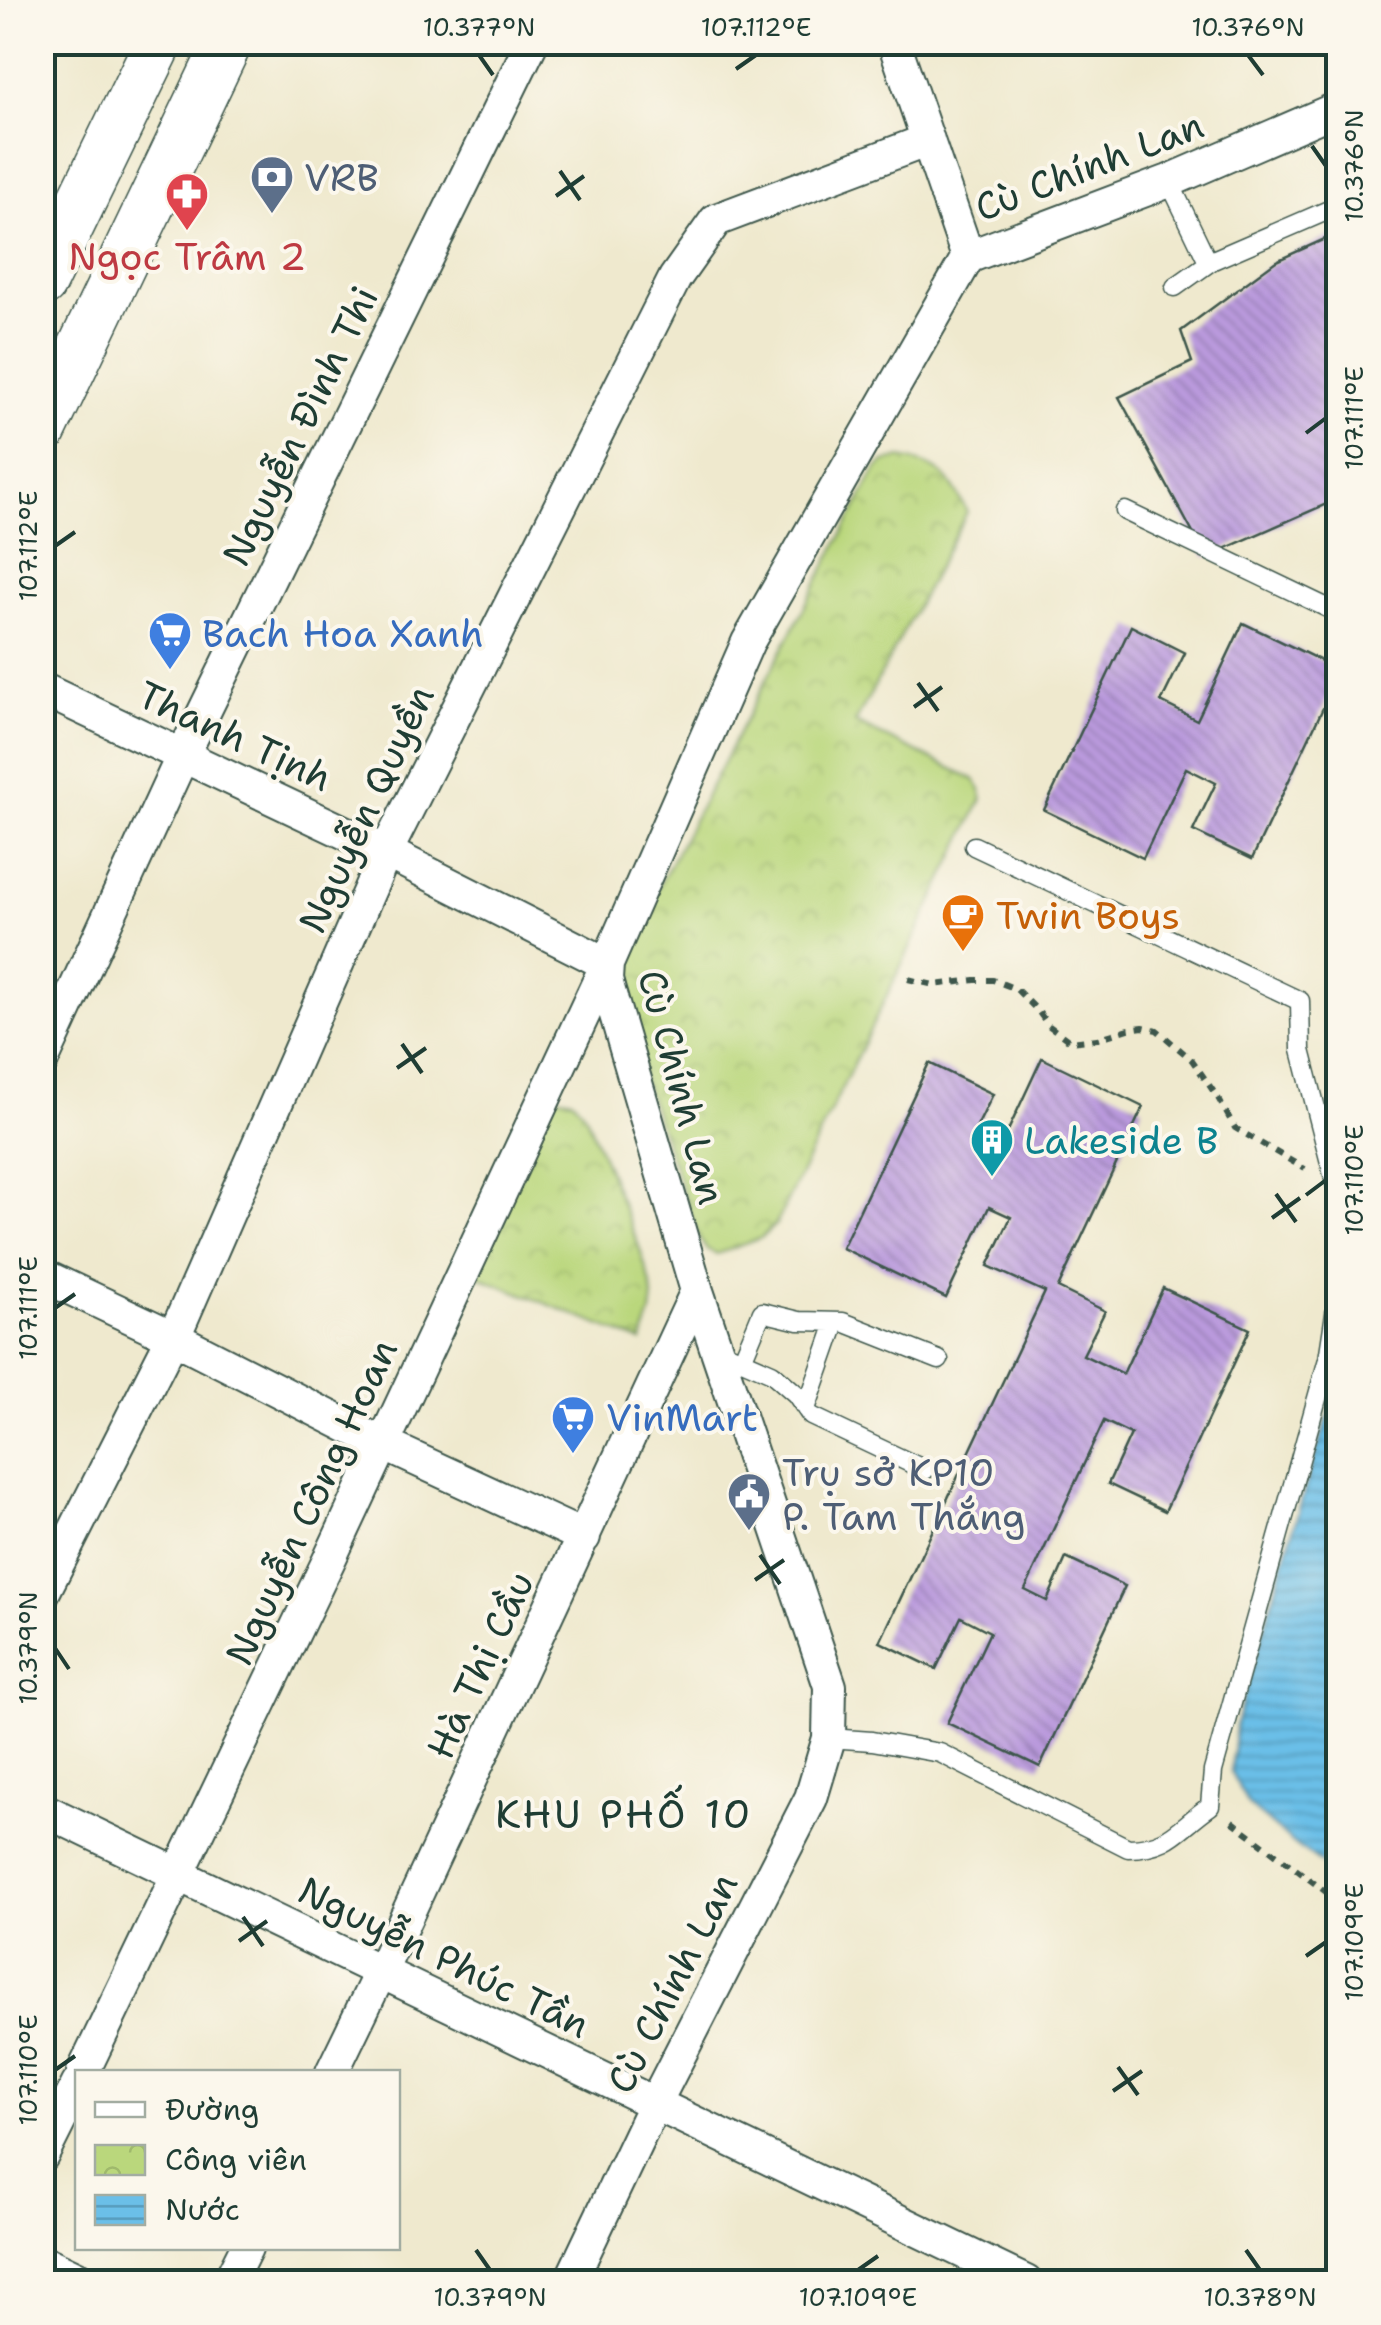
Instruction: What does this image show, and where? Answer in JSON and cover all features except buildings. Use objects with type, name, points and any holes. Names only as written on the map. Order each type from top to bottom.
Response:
[{"type":"main road","points":[[42,284],[158,42]]},
{"type":"main road","points":[[42,431],[228,42]]},
{"type":"street","points":[[894,42],[968,257]]},
{"type":"street","name":"Nguyễn Đình Thi","points":[[42,1061],[183,755],[533,43]]},
{"type":"street","name":"Cù Chính Lan","points":[[570,2282],[655,2103],[811,1798],[829,1738],[830,1686],[729,1354],[697,1290],[608,992],[607,964],[748,642],[968,257],[1168,181],[1338,108]]},
{"type":"street","name":"Nguyễn Quyền","points":[[42,1594],[173,1337],[386,852],[674,278],[716,220],[928,140]]},
{"type":"street","name":"Thanh Tịnh","points":[[42,688],[386,852],[607,964]]},
{"type":"street","name":"Nguyễn Công Hoan","points":[[84,2070],[607,964]]},
{"type":"street","points":[[42,1275],[383,1444],[584,1537]]},
{"type":"street","name":"Hà Thị Cầu","points":[[333,2070],[697,1290]]},
{"type":"street","name":"Nguyễn Phúc Tần","points":[[42,1808],[1026,2282]]},
{"type":"street","points":[[42,2156],[75,2090]]},
{"type":"street","points":[[229,2282],[245,2250]]},
{"type":"street","points":[[42,2261],[86,2282]]},
{"type":"lane","points":[[1168,181],[1208,262]]},
{"type":"lane","points":[[1176,288],[1208,262],[1338,206]]},
{"type":"lane","points":[[1125,512],[1338,613]]},
{"type":"lane","points":[[974,846],[1300,1001],[1301,1050],[1338,1190]]},
{"type":"lane","points":[[829,1738],[940,1753],[1128,1848],[1150,1848],[1170,1838],[1210,1806],[1213,1771],[1328,1359],[1338,1294]]},
{"type":"lane","points":[[925,1470],[811,1416],[796,1394],[772,1372],[729,1354],[762,1312],[799,1322],[843,1322],[939,1360]]},
{"type":"lane","points":[[806,1408],[836,1323]]},
{"type":"path","points":[[908,979],[934,984],[993,980],[1016,989],[1048,1025],[1071,1042],[1143,1027],[1157,1030],[1192,1060],[1235,1128],[1338,1190]]},
{"type":"path","points":[[1210,1806],[1338,1902]]},
{"type":"green space","points":[[900,458],[925,464],[942,474],[967,512],[855,723],[974,779],[982,799],[776,1224],[761,1238],[717,1254],[706,1249],[700,1240],[623,1024],[618,984],[643,916],[877,468]]},
{"type":"green space","points":[[555,1096],[573,1099],[585,1114],[638,1244],[653,1297],[642,1342],[465,1271]]},
{"type":"water","points":[[1338,1390],[1338,1875],[1248,1805],[1231,1772],[1236,1724]]},
{"type":"place","name":"VRB","points":[[272,215]]},
{"type":"place","name":"Ngọc Trâm 2","points":[[187,232]]},
{"type":"place","name":"Bach Hoa Xanh","points":[[170,671]]},
{"type":"place","name":"Twin Boys","points":[[963,953]]},
{"type":"place","name":"Lakeside B","points":[[992,1178]]},
{"type":"place","name":"VinMart","points":[[573,1455]]},
{"type":"place","name":"Trụ sở KP10 P. Tam Thắng","points":[[749,1532]]},
{"type":"district","name":"KHU PHỐ 10","points":[[624,1814]]}]
